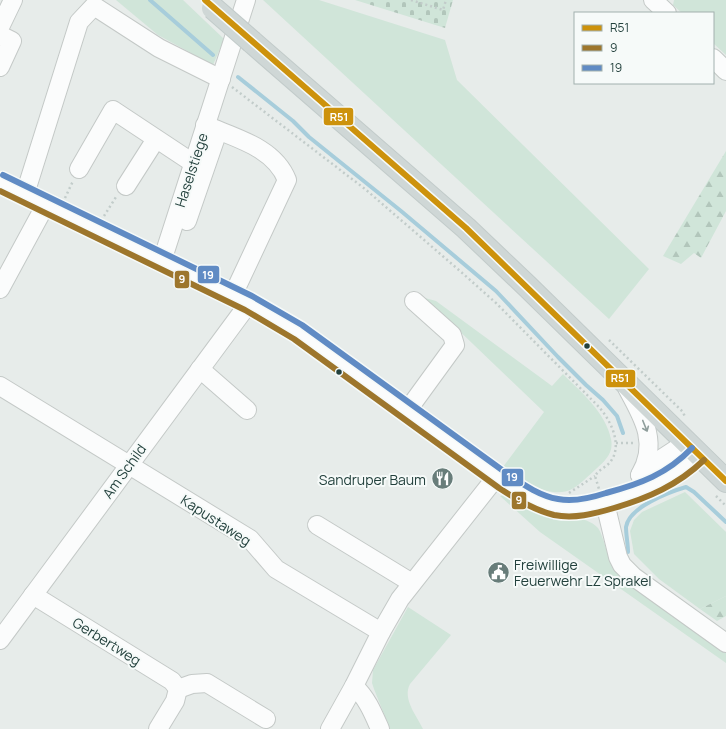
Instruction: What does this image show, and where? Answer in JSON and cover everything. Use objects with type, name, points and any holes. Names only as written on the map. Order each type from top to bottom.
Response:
[{"type":"main road","points":[[209,4],[466,228],[622,378],[726,481]]},
{"type":"street","points":[[0,27],[13,0]]},
{"type":"street","name":"Haselstiege","points":[[167,263],[193,163],[212,128],[221,79],[246,0]]},
{"type":"street","points":[[653,0],[666,12]]},
{"type":"street","points":[[25,194],[79,22],[94,6],[159,48],[221,79]]},
{"type":"street","points":[[0,35],[12,41],[0,66]]},
{"type":"street","points":[[714,59],[726,71]]},
{"type":"street","points":[[79,169],[113,110],[193,163]]},
{"type":"street","points":[[167,263],[212,128],[262,150],[283,169],[287,180],[233,295]]},
{"type":"street","points":[[126,186],[156,138]]},
{"type":"street","points":[[0,182],[249,303],[298,332],[523,495],[548,505],[573,508],[593,506],[629,496],[666,480],[687,466],[692,448]]},
{"type":"street","points":[[0,289],[52,207]]},
{"type":"street","points":[[407,411],[455,345],[452,335],[414,301]]},
{"type":"street","name":"Am Schild","points":[[0,640],[249,303]]},
{"type":"street","points":[[200,369],[247,410]]},
{"type":"street","points":[[622,378],[648,433],[648,454],[644,469],[640,475]]},
{"type":"street","name":"Kapustaweg","points":[[0,386],[250,539],[276,569],[381,632]]},
{"type":"street","points":[[611,501],[661,458],[692,448]]},
{"type":"street","points":[[330,729],[395,606],[497,476]]},
{"type":"street","points":[[611,501],[618,557],[627,571],[726,643]]},
{"type":"street","points":[[317,525],[412,583]]},
{"type":"street","name":"Gerbertweg","points":[[33,595],[172,681],[178,689]]},
{"type":"street","points":[[158,729],[175,701],[178,689],[192,684],[207,683],[266,719]]},
{"type":"street","points":[[354,686],[362,693],[380,729]]},
{"type":"path","points":[[411,0],[443,10],[446,0]]},
{"type":"path","points":[[221,79],[371,194],[496,303],[598,406],[609,422],[616,444],[614,454],[611,461],[595,476],[576,489],[564,494]]},
{"type":"path","points":[[52,207],[79,169]]},
{"type":"path","points":[[95,229],[121,189],[126,186]]},
{"type":"path","points":[[595,476],[597,484],[611,501]]},
{"type":"green space","points":[[116,0],[183,0],[224,39],[213,65],[158,35]]},
{"type":"green space","points":[[263,0],[319,0],[445,40],[457,80],[649,269],[609,319]]},
{"type":"green space","points":[[355,0],[453,0],[445,28]]},
{"type":"green space","points":[[674,0],[726,0],[726,55],[714,44],[714,12],[681,12],[673,5]]},
{"type":"green space","points":[[726,151],[726,211],[701,258],[694,253],[681,264],[663,256]]},
{"type":"green space","points":[[425,298],[436,301],[552,386],[563,374],[585,396],[604,420],[612,444],[610,453],[603,463],[578,485],[564,492],[545,490],[526,483],[503,467],[544,412]]},
{"type":"green space","points":[[685,492],[726,532],[726,596],[700,609],[659,579],[634,554],[630,531],[634,520],[642,512]]},
{"type":"green space","points":[[504,495],[539,512],[580,519],[593,524],[600,531],[612,565],[618,574],[627,583],[726,649],[726,663],[540,532],[500,496]]},
{"type":"green space","points":[[726,596],[726,616],[717,621],[700,609]]},
{"type":"green space","points":[[408,607],[451,635],[410,684],[408,690],[411,707],[423,729],[390,729],[372,683],[373,670]]},
{"type":"waterway","points":[[150,0],[213,55]]},
{"type":"waterway","points":[[238,77],[293,121],[309,137],[401,211],[496,291],[558,357],[603,400],[617,416],[623,433]]},
{"type":"waterway","points":[[628,552],[626,527],[634,513],[651,501],[686,487],[694,492],[726,522]]},
{"type":"transit line","name":"R51","points":[[205,0],[466,228],[726,481]]},
{"type":"transit line","name":"19","points":[[3,175],[252,296],[302,325],[520,483],[551,498],[564,500],[582,499],[642,482],[673,465],[692,448]]},
{"type":"transit line","name":"9","points":[[0,191],[245,310],[294,339],[499,488],[539,510],[554,515],[576,516],[592,514],[614,508],[639,500],[662,490],[684,477],[704,460]]},
{"type":"place","name":"Sandruper Baum","points":[[442,479]]},
{"type":"place","name":"Freiwillige Feuerwehr LZ Sprakel","points":[[499,572]]}]
